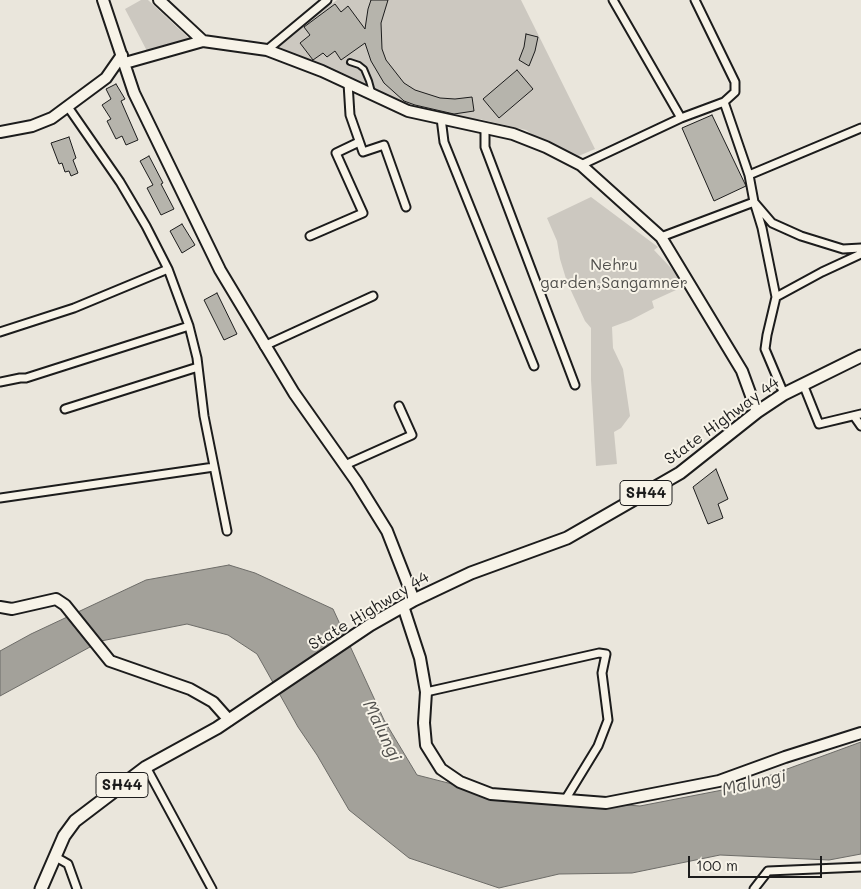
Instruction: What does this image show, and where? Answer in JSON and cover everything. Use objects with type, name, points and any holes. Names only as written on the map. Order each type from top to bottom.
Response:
[{"type":"main road","name":"State Highway 44","points":[[41,889],[64,836],[75,821],[146,767],[233,717],[370,625],[403,606],[471,573],[567,538],[680,473],[757,412],[784,394],[861,356]]},
{"type":"street","points":[[103,0],[134,93],[220,270],[294,393],[345,465],[387,531],[414,600]]},
{"type":"street","points":[[159,0],[203,41]]},
{"type":"street","points":[[267,50],[327,0]]},
{"type":"street","points":[[614,0],[681,118]]},
{"type":"street","points":[[582,165],[681,118],[724,102],[735,92],[735,82],[695,0]]},
{"type":"street","points":[[0,132],[32,126],[52,118],[106,78],[123,59],[203,41],[267,50],[348,83],[408,111],[521,137],[582,165],[661,237],[742,371],[757,412]]},
{"type":"street","points":[[348,83],[350,115],[363,152],[384,145],[406,207]]},
{"type":"street","points":[[724,102],[749,175],[754,202],[762,228],[776,297],[765,349],[784,394]]},
{"type":"street","points":[[68,107],[120,182],[168,269],[188,326],[198,367],[204,416],[227,531]]},
{"type":"street","points":[[440,118],[444,142],[534,366]]},
{"type":"street","points":[[485,128],[485,147],[575,385]]},
{"type":"street","points":[[749,175],[861,128]]},
{"type":"street","points":[[310,236],[363,213],[336,153],[359,142]]},
{"type":"street","points":[[661,237],[754,202]]},
{"type":"street","points":[[754,202],[772,223],[800,236],[843,249],[861,248]]},
{"type":"street","points":[[776,297],[822,272],[861,254]]},
{"type":"street","points":[[0,332],[74,308],[168,269]]},
{"type":"street","points":[[264,346],[373,296]]},
{"type":"street","points":[[0,382],[26,378],[188,326]]},
{"type":"street","points":[[66,409],[198,367]]},
{"type":"street","points":[[803,384],[818,424],[857,415],[861,426]]},
{"type":"street","points":[[345,465],[412,435],[399,406]]},
{"type":"street","points":[[0,498],[214,467]]},
{"type":"street","points":[[0,607],[12,609],[56,599],[65,605],[110,661],[190,690],[213,702],[233,717]]},
{"type":"street","points":[[403,606],[420,658],[426,692],[424,723],[426,745],[441,770],[460,782],[491,794],[606,803],[718,781],[784,757],[861,733]]},
{"type":"street","points":[[426,692],[599,653],[606,654],[602,673],[608,720],[598,746],[565,800]]},
{"type":"street","points":[[146,767],[212,889]]},
{"type":"street","points":[[54,856],[68,864],[77,889]]},
{"type":"street","points":[[754,889],[768,871],[861,867]]},
{"type":"lane","points":[[350,62],[364,69],[370,81],[372,95]]},
{"type":"green space","points":[[141,0],[148,0],[194,43],[147,51],[125,9]]},
{"type":"green space","points":[[337,0],[521,0],[595,149],[569,160],[526,130],[479,119],[470,120],[437,115],[397,101],[283,53],[278,42]]},
{"type":"green space","name":"Nehru garden,Sangamner","points":[[591,197],[658,247],[654,250],[687,285],[652,301],[654,308],[612,327],[613,348],[623,369],[630,416],[621,428],[614,432],[617,464],[596,466],[591,380],[591,328],[585,321],[567,282],[557,241],[547,218]]},
{"type":"water","name":"Malungi","points":[[229,565],[255,573],[333,609],[384,720],[417,775],[499,796],[640,806],[738,787],[861,742],[861,854],[829,860],[720,855],[632,873],[559,874],[499,888],[409,858],[349,810],[317,755],[298,727],[257,654],[228,635],[187,624],[101,641],[0,696],[0,651],[31,634],[146,580]]},
{"type":"building","points":[[371,0],[388,0],[381,23],[382,49],[386,60],[404,83],[415,90],[440,98],[472,97],[474,111],[454,114],[404,101],[384,83],[371,61],[365,43],[341,60],[335,51],[327,57],[323,53],[313,60],[300,43],[310,35],[304,27],[335,4],[341,12],[348,6],[365,29]]},
{"type":"building","points":[[526,34],[538,37],[529,66],[519,60]]},
{"type":"building","points":[[517,70],[533,89],[499,118],[483,99]]},
{"type":"building","points":[[116,84],[125,99],[121,101],[138,140],[126,145],[122,136],[116,139],[107,121],[111,119],[102,105],[111,99],[106,89]]},
{"type":"building","points":[[712,115],[746,186],[714,201],[682,128]]},
{"type":"building","points":[[69,137],[76,158],[73,160],[78,173],[71,176],[69,171],[65,172],[62,163],[59,164],[51,143]]},
{"type":"building","points":[[149,156],[174,209],[161,215],[147,188],[153,185],[140,161]]},
{"type":"building","points":[[182,224],[195,245],[182,253],[170,231]]},
{"type":"building","points":[[217,293],[237,334],[224,340],[204,300]]},
{"type":"building","points":[[716,469],[728,499],[718,504],[723,518],[708,524],[693,487]]}]
